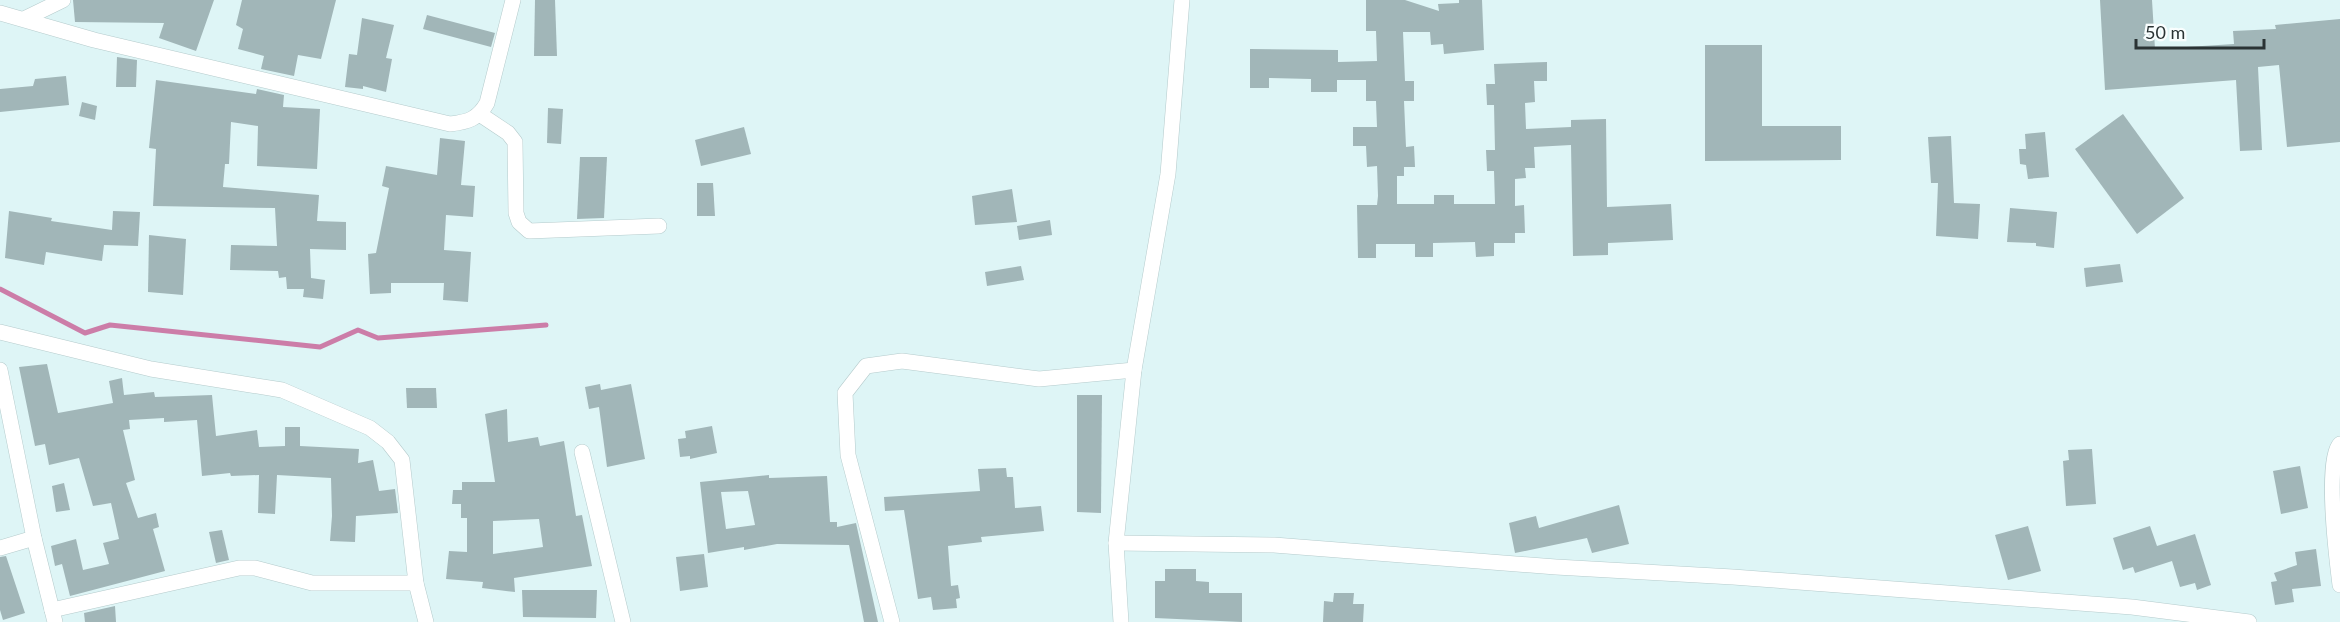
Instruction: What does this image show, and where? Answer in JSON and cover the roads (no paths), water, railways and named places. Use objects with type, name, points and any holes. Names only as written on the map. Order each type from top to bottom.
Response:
[{"type":"street","points":[[26,18],[63,0]]},
{"type":"street","points":[[0,13],[26,18],[94,40],[450,124],[465,123],[480,115],[487,103],[513,0]]},
{"type":"street","points":[[1121,622],[1116,543],[1134,370],[1168,174],[1182,0]]},
{"type":"street","points":[[480,115],[508,133],[515,142],[516,213],[519,222],[529,231],[659,226]]},
{"type":"street","points":[[0,332],[151,369],[282,390],[370,428],[388,442],[402,460],[416,583],[426,622]]},
{"type":"street","points":[[891,622],[848,455],[845,393],[866,366],[902,361],[1040,379],[1134,370]]},
{"type":"street","points":[[0,370],[2,393],[54,616],[239,568],[255,568],[312,583],[416,583]]},
{"type":"street","points":[[2340,444],[2333,461],[2334,528],[2340,585]]},
{"type":"street","points":[[582,452],[623,622]]},
{"type":"street","points":[[0,548],[34,538]]},
{"type":"street","points":[[1116,543],[1274,545],[1556,567],[1733,577],[2132,607],[2249,622]]},
{"type":"waterway","points":[[0,289],[85,333],[110,325],[320,347],[358,330],[378,338],[546,325]]}]
